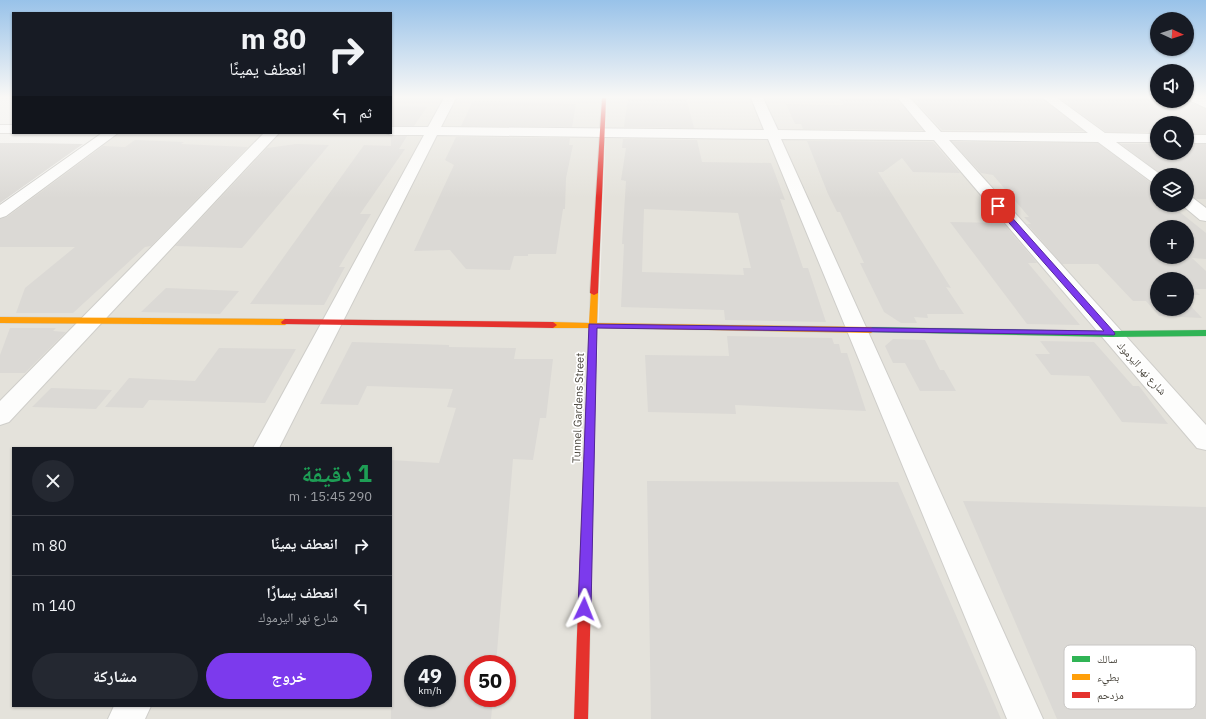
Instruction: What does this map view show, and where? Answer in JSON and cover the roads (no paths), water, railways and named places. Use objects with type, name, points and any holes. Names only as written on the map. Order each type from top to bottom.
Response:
[{"type":"street","points":[[392,132],[1150,138]]},
{"type":"street","points":[[267,447],[432,132]]},
{"type":"street","points":[[772,132],[1025,719]]},
{"type":"street","name":"شارع نهر اليرموك","points":[[933,132],[1206,441]]},
{"type":"street","points":[[1093,132],[1150,174]]},
{"type":"street","name":"Tunnel Gardens Street","points":[[581,719],[592,325],[603,133]]},
{"type":"street","points":[[0,213],[110,134]]},
{"type":"street","points":[[0,416],[94,320],[271,134]]},
{"type":"street","points":[[1194,138],[1206,139]]},
{"type":"street","points":[[1194,207],[1206,216]]},
{"type":"street","points":[[0,320],[592,325],[1111,334],[1206,333]]},
{"type":"street","points":[[126,719],[132,707]]}]
